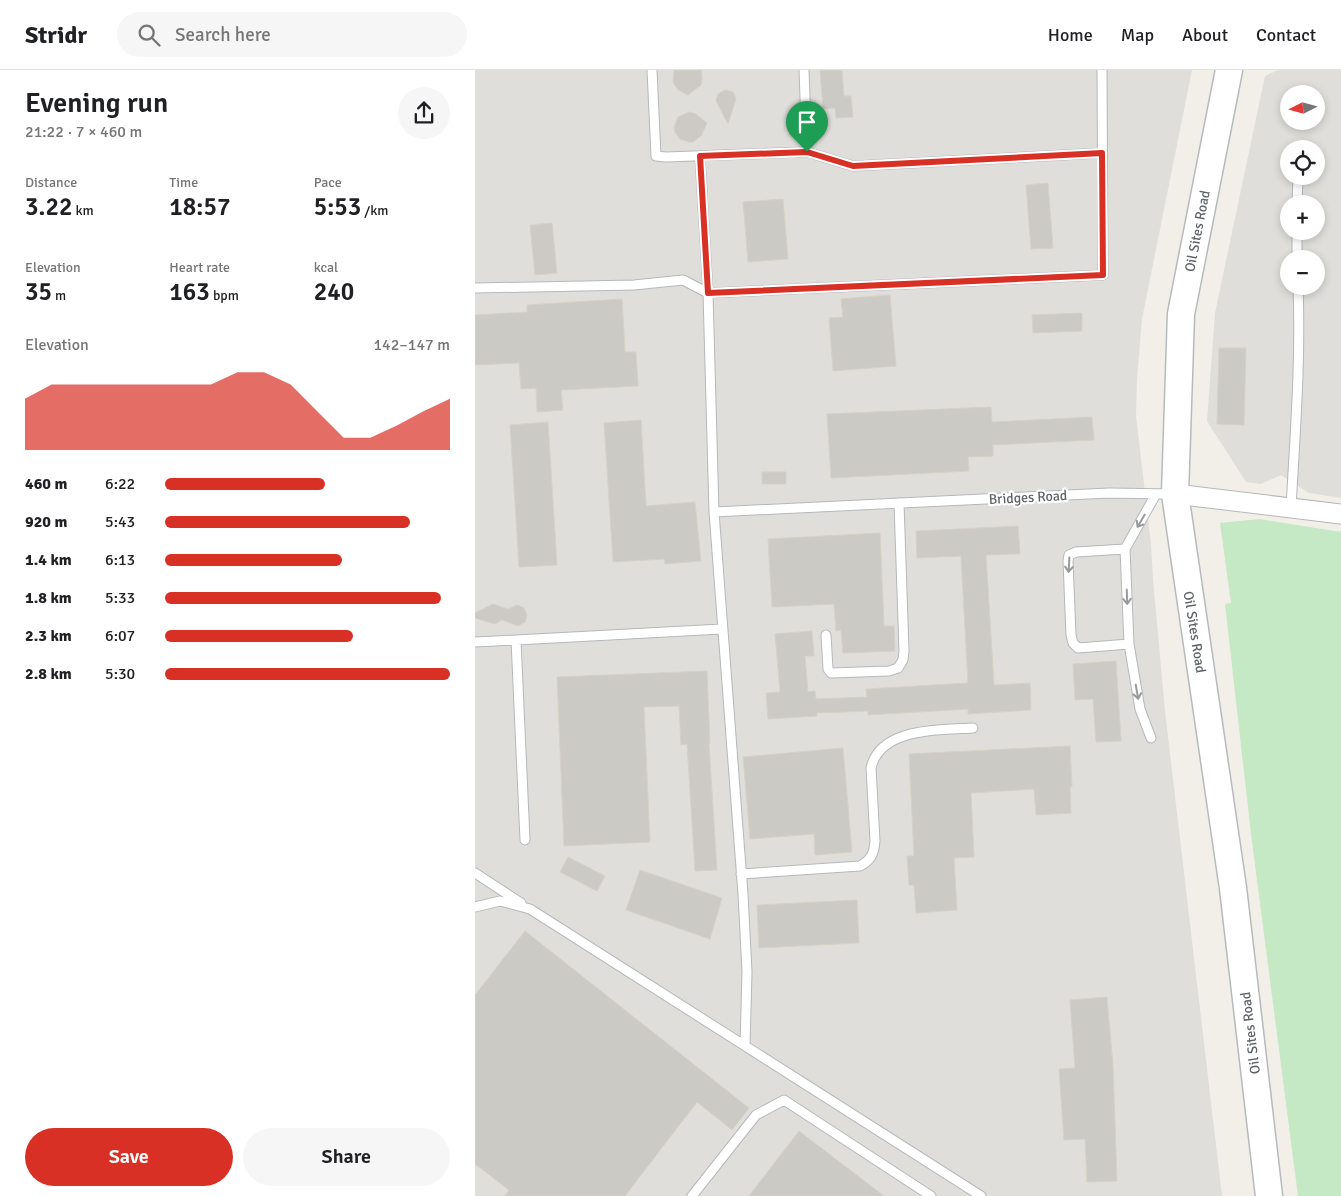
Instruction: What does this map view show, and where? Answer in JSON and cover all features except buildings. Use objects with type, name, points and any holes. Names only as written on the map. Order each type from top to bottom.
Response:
[{"type":"street","name":"Oil Sites Road","points":[[1229,70],[1181,314],[1166,494],[1233,888],[1269,1196]]},
{"type":"street","name":"Bridges Road","points":[[1166,494],[1341,514]]},
{"type":"lane","points":[[652,70],[656,156],[807,152],[853,166],[1102,153]]},
{"type":"lane","points":[[804,70],[807,152]]},
{"type":"lane","points":[[475,288],[633,285],[683,280],[708,293],[1103,275],[1101,70]]},
{"type":"lane","points":[[700,156],[708,293],[714,512],[747,972],[745,1046]]},
{"type":"lane","points":[[1291,508],[1296,413],[1298,295]]},
{"type":"lane","name":"Bridges Road","points":[[714,512],[1109,492],[1166,494]]},
{"type":"lane","points":[[1151,738],[1140,709],[1129,644],[1125,549],[1166,494]]},
{"type":"lane","points":[[826,635],[828,668],[831,673],[889,671],[898,668],[903,660],[899,503]]},
{"type":"lane","points":[[1125,549],[1076,552],[1069,555],[1067,561],[1073,643],[1078,648],[1129,644]]},
{"type":"lane","points":[[475,642],[722,629]]},
{"type":"lane","points":[[516,640],[525,840]]},
{"type":"lane","points":[[741,874],[860,866],[869,861],[874,852],[875,841],[871,768],[873,758],[879,751],[911,733],[926,730],[973,728]]},
{"type":"lane","points":[[475,873],[981,1196]]},
{"type":"lane","points":[[475,907],[500,901],[530,909]]},
{"type":"lane","points":[[692,1196],[756,1115],[784,1100],[931,1196]]},
{"type":"shaded area","points":[[475,70],[1192,70],[1142,319],[1136,416],[1151,544],[1165,711],[1222,1196],[475,1196]]},
{"type":"shaded area","points":[[1278,70],[1341,70],[1341,498],[1309,493],[1281,475],[1261,484],[1246,482],[1207,421],[1215,313],[1265,76]]},
{"type":"green space","points":[[1259,519],[1341,532],[1341,1196],[1298,1196],[1251,834],[1225,604],[1231,603],[1220,523]]},
{"type":"route","points":[[807,152],[853,166],[1102,153],[1103,275],[708,293],[700,156],[807,152]]}]
